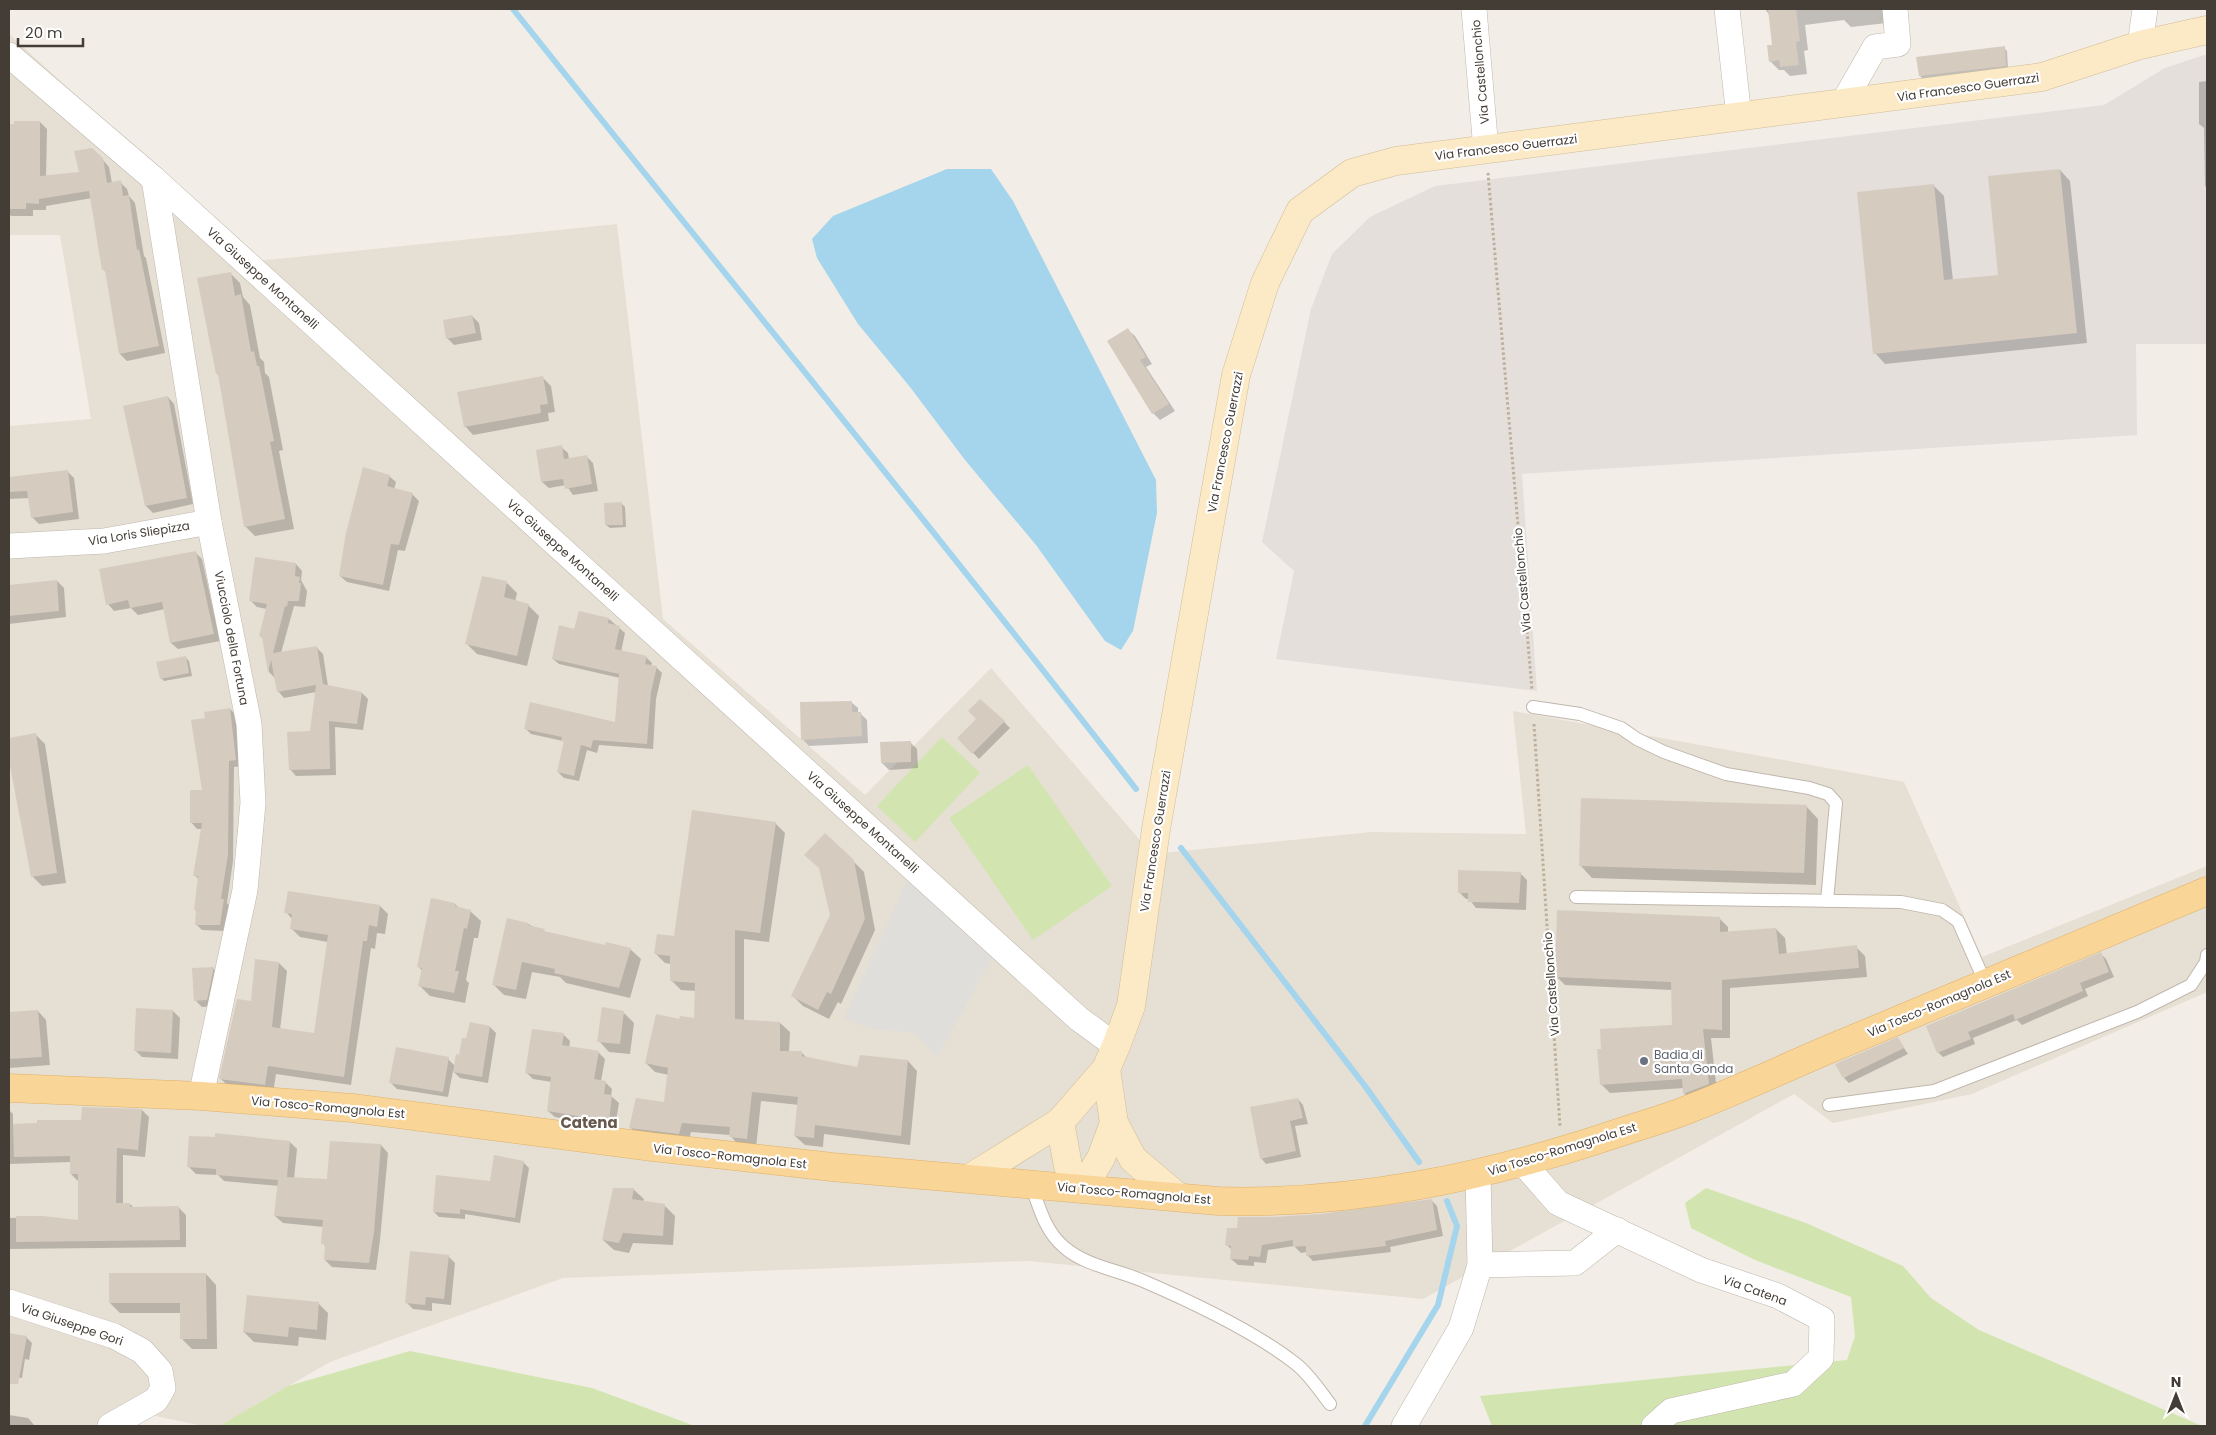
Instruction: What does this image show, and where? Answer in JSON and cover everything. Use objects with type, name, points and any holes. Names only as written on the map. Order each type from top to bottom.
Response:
[{"type":"main road","name":"Via Francesco Guerrazzi","points":[[970,1178],[1060,1122],[1111,1058],[1131,1006],[1156,829],[1236,375],[1265,283],[1300,211],[1352,173],[1396,161],[2042,77],[2140,45],[2207,30]]},
{"type":"main road","name":"Via Tosco-Romagnola Est","points":[[9,1088],[201,1096],[369,1110],[653,1147],[832,1167],[1218,1201],[1267,1203],[1311,1200],[1379,1193],[1478,1174],[1560,1152],[1692,1108],[1985,982],[2207,897]]},
{"type":"main road","name":"Via Francesco Guerrazzi","points":[[1080,1188],[1101,1158],[1114,1123],[1111,1058]]},
{"type":"main road","points":[[1060,1122],[1068,1166],[1080,1188]]},
{"type":"main road","name":"Via Francesco Guerrazzi","points":[[1114,1123],[1133,1159],[1178,1197]]},
{"type":"street","name":"Via Castellonchio","points":[[1474,9],[1486,150]]},
{"type":"street","points":[[1727,9],[1739,117]]},
{"type":"street","points":[[1843,104],[1876,47],[1898,44],[1895,9]]},
{"type":"street","points":[[2140,45],[2145,9]]},
{"type":"street","name":"Via Giuseppe Montanelli","points":[[9,55],[154,179],[1079,1019],[1111,1058]]},
{"type":"street","name":"Viucciolo della Fortuna","points":[[154,179],[209,522],[249,724],[253,803],[245,890],[201,1096]]},
{"type":"street","name":"Via Loris Sliepizza","points":[[9,546],[104,541],[209,522]]},
{"type":"street","name":"Via Catena","points":[[1523,1163],[1558,1203],[1701,1270],[1778,1296],[1822,1319],[1821,1358],[1793,1384],[1671,1411],[1654,1426]]},
{"type":"street","points":[[1404,1426],[1461,1328],[1480,1265],[1478,1174]]},
{"type":"street","points":[[1480,1265],[1575,1263],[1617,1230]]},
{"type":"street","name":"Via Giuseppe Gori","points":[[9,1302],[114,1336],[142,1351],[160,1371],[162,1388],[156,1400],[110,1426]]},
{"type":"lane","points":[[1533,707],[1580,714],[1621,728],[1637,739],[1664,752],[1726,774],[1810,788],[1828,794],[1836,803],[1827,901]]},
{"type":"lane","points":[[1576,897],[1901,902],[1942,910],[1958,921],[1985,982]]},
{"type":"lane","points":[[1829,1105],[1934,1091],[2138,1012],[2191,985],[2206,962],[2207,956]]},
{"type":"lane","points":[[1031,1184],[1042,1217],[1050,1232],[1065,1248],[1084,1259],[1170,1293],[1258,1339],[1296,1364],[1330,1404]]},
{"type":"path","name":"Via Castellonchio","points":[[1486,150],[1533,707],[1559,1102],[1560,1152]]},
{"type":"shaded area","points":[[9,34],[257,261],[617,224],[663,619],[865,795],[991,668],[1152,854],[1371,832],[1526,834],[1513,711],[1904,782],[1982,957],[2207,866],[2207,992],[1972,1094],[1833,1123],[1794,1094],[1423,1299],[1028,1261],[563,1278],[330,1362],[219,1426],[203,1426],[137,1412],[119,1426],[9,1426],[9,426],[91,419],[60,235],[9,235]]},
{"type":"shaded area","points":[[2207,54],[2207,344],[2136,344],[2137,435],[1522,474],[1537,691],[1276,659],[1294,571],[1262,542],[1311,309],[1332,254],[1370,217],[1435,186],[2104,105],[2165,68]]},
{"type":"shaded area","points":[[908,879],[992,958],[937,1057],[914,1033],[871,1029],[844,1018]]},
{"type":"green space","points":[[942,737],[980,773],[915,842],[877,806]]},
{"type":"green space","points":[[1028,765],[1112,886],[1033,940],[949,818]]},
{"type":"green space","points":[[1706,1188],[1806,1223],[1903,1266],[1931,1298],[1979,1330],[2202,1426],[1492,1426],[1480,1396],[1847,1360],[1855,1336],[1851,1297],[1755,1260],[1691,1228],[1685,1203]]},
{"type":"green space","points":[[410,1351],[592,1388],[695,1426],[219,1426],[288,1386]]},
{"type":"water","points":[[947,169],[991,169],[1013,201],[1156,480],[1157,513],[1133,631],[1121,650],[1105,641],[1036,545],[965,460],[910,387],[858,324],[817,258],[812,239],[833,216]]},
{"type":"building","points":[[1768,9],[1796,9],[1800,41],[1796,42],[1799,65],[1780,67],[1779,60],[1769,62],[1767,45],[1772,45]]},
{"type":"building","points":[[2005,46],[2006,66],[1919,76],[1916,57]]},
{"type":"building","points":[[14,121],[40,121],[40,176],[79,172],[74,151],[92,148],[103,158],[107,183],[121,180],[123,196],[129,195],[137,250],[139,249],[159,346],[119,354],[105,270],[102,270],[89,191],[39,199],[39,204],[26,203],[26,209],[9,209],[9,124],[14,124]]},
{"type":"building","points":[[2060,169],[2077,333],[1873,354],[1857,192],[1934,184],[1944,280],[1998,275],[1988,176]]},
{"type":"building","points":[[231,272],[235,296],[241,294],[251,352],[254,351],[257,366],[259,366],[274,441],[270,442],[285,519],[244,527],[218,374],[216,374],[197,278]]},
{"type":"building","points":[[472,315],[476,333],[446,339],[443,320]]},
{"type":"building","points":[[1128,328],[1146,357],[1140,360],[1169,404],[1152,414],[1107,341]]},
{"type":"building","points":[[543,376],[548,404],[540,405],[541,413],[464,427],[457,392]]},
{"type":"building","points":[[168,396],[187,498],[145,506],[123,406]]},
{"type":"building","points":[[562,445],[564,459],[587,455],[592,484],[565,489],[563,479],[541,482],[536,450]]},
{"type":"building","points":[[363,467],[390,475],[387,486],[413,493],[399,545],[391,544],[383,585],[339,576],[346,533]]},
{"type":"building","points":[[68,470],[73,512],[31,518],[27,491],[9,492],[9,477]]},
{"type":"building","points":[[622,502],[623,525],[605,525],[604,503]]},
{"type":"building","points":[[196,551],[214,634],[170,643],[162,602],[130,608],[128,600],[106,605],[99,569]]},
{"type":"building","points":[[255,557],[296,563],[295,576],[300,577],[299,601],[288,601],[287,607],[285,606],[273,653],[317,646],[323,684],[362,692],[357,724],[329,721],[330,769],[289,770],[287,732],[310,731],[316,685],[277,692],[271,660],[268,673],[262,637],[259,636],[267,604],[249,601]]},
{"type":"building","points":[[482,576],[507,581],[504,597],[529,604],[517,656],[465,644]]},
{"type":"building","points":[[57,580],[59,611],[9,616],[9,585]]},
{"type":"building","points":[[579,611],[609,618],[608,623],[620,626],[615,649],[647,656],[645,664],[657,666],[651,692],[647,744],[593,740],[591,748],[581,745],[574,776],[557,772],[564,741],[561,741],[562,737],[524,729],[530,702],[615,722],[619,674],[552,659],[559,625],[574,629]]},
{"type":"building","points":[[186,656],[189,673],[160,679],[156,662]]},
{"type":"building","points":[[980,699],[1005,721],[972,754],[957,738],[976,719],[968,711]]},
{"type":"building","points":[[852,701],[852,712],[861,712],[862,736],[801,740],[800,702]]},
{"type":"building","points":[[230,708],[236,760],[229,761],[228,854],[221,899],[224,899],[220,925],[195,925],[196,910],[194,910],[198,876],[193,876],[202,823],[190,823],[190,790],[202,790],[191,720],[205,718],[204,712]]},
{"type":"building","points":[[36,733],[57,873],[31,877],[9,760],[9,738]]},
{"type":"building","points":[[911,741],[911,762],[881,763],[880,742]]},
{"type":"building","points":[[1581,798],[1807,805],[1804,873],[1579,866]]},
{"type":"building","points":[[692,810],[776,822],[760,933],[735,930],[735,1019],[780,1022],[780,1051],[802,1051],[802,1056],[857,1067],[860,1055],[908,1060],[901,1136],[815,1125],[814,1138],[794,1136],[798,1097],[752,1092],[747,1139],[729,1137],[730,1127],[682,1123],[679,1134],[629,1128],[636,1098],[664,1102],[668,1068],[645,1063],[656,1014],[679,1019],[680,1016],[694,1018],[695,983],[670,981],[670,956],[654,954],[657,934],[674,936]]},
{"type":"building","points":[[825,833],[854,860],[865,919],[831,994],[827,992],[818,1010],[791,996],[830,915],[819,868],[804,855]]},
{"type":"building","points":[[1458,870],[1521,872],[1519,903],[1468,902],[1468,893],[1458,893]]},
{"type":"building","points":[[288,891],[380,905],[377,927],[369,925],[367,941],[363,941],[344,1077],[268,1066],[265,1085],[219,1079],[237,999],[251,1001],[255,959],[279,962],[272,1027],[314,1033],[328,935],[290,929],[292,914],[284,913]]},
{"type":"building","points":[[431,898],[455,903],[455,906],[471,910],[467,929],[464,928],[455,971],[459,971],[454,993],[418,986],[422,968],[417,967]]},
{"type":"building","points":[[1557,910],[1720,917],[1720,932],[1776,928],[1779,954],[1857,945],[1859,968],[1722,980],[1722,1030],[1703,1029],[1709,1084],[1683,1094],[1682,1079],[1600,1085],[1597,1049],[1601,1049],[1600,1029],[1672,1025],[1671,982],[1555,977]]},
{"type":"building","points":[[507,918],[528,923],[528,925],[545,929],[544,931],[605,945],[606,942],[631,948],[619,988],[554,973],[555,969],[522,962],[516,990],[492,985]]},
{"type":"building","points":[[2101,952],[2109,972],[2080,983],[2083,991],[2015,1020],[2013,1014],[1968,1032],[1971,1039],[1937,1053],[1926,1026]]},
{"type":"building","points":[[214,967],[207,1000],[194,1001],[192,968]]},
{"type":"building","points":[[602,1007],[624,1011],[620,1044],[597,1042]]},
{"type":"building","points":[[136,1008],[173,1010],[171,1053],[134,1051]]},
{"type":"building","points":[[38,1010],[42,1057],[9,1059],[9,1012]]},
{"type":"building","points":[[470,1022],[490,1026],[482,1077],[453,1072],[456,1054],[459,1055],[462,1038],[466,1038]]},
{"type":"building","points":[[532,1029],[564,1033],[562,1045],[599,1051],[594,1079],[606,1081],[604,1094],[612,1095],[609,1121],[547,1111],[551,1077],[525,1073]]},
{"type":"building","points":[[1898,1037],[1904,1048],[1843,1078],[1835,1064]]},
{"type":"building","points":[[396,1047],[449,1057],[443,1092],[389,1083]]},
{"type":"building","points":[[1298,1098],[1303,1118],[1290,1121],[1296,1151],[1260,1159],[1250,1107]]},
{"type":"building","points":[[82,1107],[142,1109],[138,1150],[117,1148],[116,1203],[130,1203],[130,1207],[179,1206],[180,1240],[16,1242],[16,1216],[43,1216],[78,1220],[78,1174],[70,1174],[70,1156],[14,1157],[13,1124],[37,1123],[37,1120],[81,1120]]},
{"type":"building","points":[[215,1133],[290,1141],[287,1177],[327,1179],[330,1141],[381,1144],[374,1232],[369,1263],[324,1260],[325,1244],[321,1244],[323,1220],[274,1216],[278,1180],[216,1175],[216,1169],[187,1167],[189,1136],[215,1137]]},
{"type":"building","points":[[494,1155],[524,1161],[515,1218],[460,1209],[460,1214],[433,1212],[436,1175],[490,1181]]},
{"type":"building","points":[[613,1188],[634,1188],[632,1199],[665,1204],[663,1236],[623,1233],[619,1243],[602,1240]]},
{"type":"building","points":[[1432,1199],[1437,1230],[1385,1241],[1386,1246],[1306,1256],[1306,1246],[1293,1247],[1293,1240],[1262,1245],[1260,1257],[1249,1256],[1248,1260],[1230,1259],[1231,1246],[1225,1245],[1227,1228],[1237,1228],[1238,1217],[1321,1214]]},
{"type":"building","points":[[410,1251],[449,1255],[444,1299],[426,1297],[425,1305],[405,1303]]},
{"type":"building","points":[[109,1273],[206,1273],[207,1339],[180,1339],[180,1303],[109,1303]]},
{"type":"building","points":[[247,1295],[319,1302],[317,1330],[289,1327],[288,1337],[243,1332]]},
{"type":"building","points":[[9,1333],[27,1336],[18,1384],[9,1384]]},
{"type":"waterway","points":[[513,9],[904,495],[1136,789]]},
{"type":"waterway","points":[[1181,848],[1365,1086],[1419,1162]]},
{"type":"waterway","points":[[1365,1426],[1438,1305],[1457,1226],[1447,1201]]},
{"type":"place","name":"Badia di Santa Gonda","points":[[1644,1061]]},
{"type":"district","name":"Catena","points":[[589,1122]]}]
